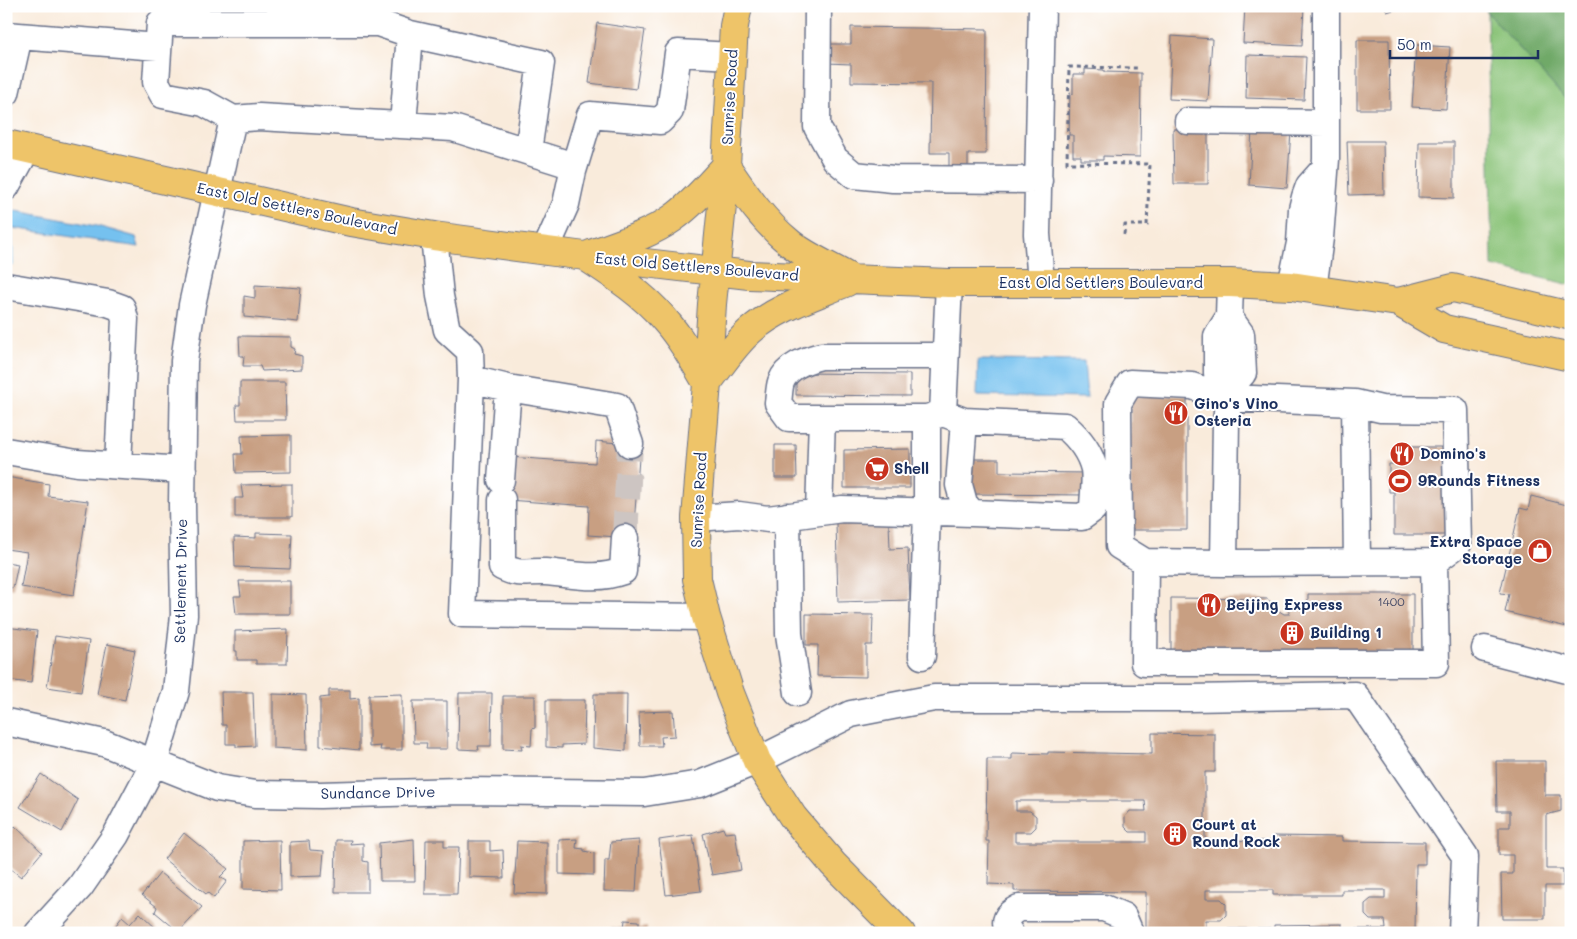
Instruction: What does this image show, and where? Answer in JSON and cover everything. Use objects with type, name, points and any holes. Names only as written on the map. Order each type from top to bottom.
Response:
[{"type":"main road","name":"Sunrise Road","points":[[738,6],[734,26],[726,166],[712,304],[708,383],[696,518],[697,579],[706,617],[730,693],[757,761],[793,817],[833,864],[901,933]]},
{"type":"main road","name":"East Old Settlers Boulevard","points":[[17,147],[351,222],[434,236],[545,251],[749,275],[853,280],[1230,283],[1302,287],[1398,302],[1444,329],[1571,357]]},
{"type":"main road","points":[[585,256],[642,235],[672,220],[686,209],[726,166],[770,226],[791,244],[853,280]]},
{"type":"main road","points":[[585,256],[618,278],[663,317],[673,329],[708,383],[736,345],[749,331],[792,305],[853,280]]},
{"type":"main road","name":"East Old Settlers Boulevard","points":[[1398,302],[1452,288],[1571,316]]},
{"type":"street","points":[[818,6],[817,127],[835,159],[854,175],[893,179],[1039,180]]},
{"type":"street","points":[[1041,282],[1037,234],[1042,6]]},
{"type":"street","points":[[1302,287],[1320,238],[1326,163],[1326,6]]},
{"type":"street","points":[[528,151],[541,64],[410,34],[378,23],[160,23],[156,82],[164,95],[204,103],[233,119],[259,116],[453,128],[574,166]]},
{"type":"street","points":[[403,125],[410,34]]},
{"type":"street","points":[[6,93],[12,35],[158,47]]},
{"type":"street","points":[[545,251],[566,204],[574,166],[590,115],[660,121],[670,111],[678,54],[732,56]]},
{"type":"street","name":"Settlement Drive","points":[[38,933],[85,880],[116,835],[154,763],[176,691],[184,615],[184,362],[192,305],[233,119]]},
{"type":"street","points":[[1188,121],[1326,123]]},
{"type":"street","points":[[6,186],[17,147]]},
{"type":"street","points":[[434,236],[440,296],[447,330],[470,351],[471,379],[462,614],[706,617]]},
{"type":"street","points":[[922,656],[927,512],[944,417],[949,282]]},
{"type":"street","points":[[1224,563],[1226,420],[1229,393],[1217,373],[1217,336],[1229,318],[1230,283]]},
{"type":"street","points":[[6,286],[122,308],[125,319],[118,466]]},
{"type":"street","points":[[696,518],[739,515],[768,519],[842,509],[1082,517],[1093,509],[1094,470],[1086,450],[1076,435],[1065,426],[944,417],[789,418],[778,403],[781,382],[790,370],[806,361],[821,356],[945,356]]},
{"type":"street","points":[[471,379],[508,388],[618,406],[630,444]]},
{"type":"street","points":[[1130,383],[1192,386],[1229,393],[1356,403],[1382,409],[1455,410],[1458,544],[1434,562],[1145,562],[1120,546],[1118,403],[1130,383]]},
{"type":"street","points":[[508,388],[502,490],[502,566],[514,572],[544,572],[579,577],[609,576],[623,571],[626,538]]},
{"type":"street","points":[[1356,403],[1357,562]]},
{"type":"street","points":[[944,417],[959,485],[964,502],[972,514]]},
{"type":"street","points":[[819,512],[822,418]]},
{"type":"street","points":[[6,452],[77,463],[183,470]]},
{"type":"street","points":[[787,516],[789,634],[798,693]]},
{"type":"street","points":[[1145,562],[1144,663],[1436,662],[1434,562]]},
{"type":"street","points":[[1485,650],[1571,671]]},
{"type":"street","name":"Sundance Drive","points":[[6,722],[104,743],[217,788],[255,794],[644,793],[700,784],[757,761],[851,714],[934,698],[1190,698],[1355,695],[1465,856],[1462,933]]},
{"type":"street","points":[[1010,933],[1006,927],[1006,920],[1009,913],[1019,908],[1104,908],[1123,916],[1129,930]]},
{"type":"path","points":[[1124,235],[1125,225],[1147,225],[1150,164],[1067,162],[1069,68],[1136,68]]},
{"type":"green space","points":[[1485,6],[1571,6],[1571,105],[1487,12]]},
{"type":"green space","points":[[1487,12],[1571,105],[1571,285],[1492,266]]},
{"type":"water","points":[[6,209],[97,226],[136,237],[139,247],[6,227]]},
{"type":"water","points":[[978,360],[1084,361],[1087,398],[977,396]]},
{"type":"building","points":[[1245,6],[1304,6],[1302,46],[1243,43]]},
{"type":"building","points":[[1385,6],[1403,6],[1403,7],[1387,12]]},
{"type":"building","points":[[597,23],[645,30],[636,89],[589,83]]},
{"type":"building","points":[[851,27],[987,29],[986,154],[968,154],[968,175],[949,175],[949,153],[930,153],[931,83],[851,82],[851,64],[827,63],[827,44],[851,44]]},
{"type":"building","points":[[1172,36],[1212,39],[1208,101],[1169,99]]},
{"type":"building","points":[[1357,40],[1389,40],[1390,109],[1357,109]]},
{"type":"building","points":[[1416,45],[1450,47],[1446,109],[1412,107]]},
{"type":"building","points":[[1247,55],[1306,57],[1304,100],[1246,98]]},
{"type":"building","points":[[1085,69],[1104,70],[1104,72],[1141,73],[1140,157],[1103,156],[1103,160],[1081,160],[1081,156],[1073,156],[1073,135],[1069,135],[1070,93],[1073,94],[1073,74],[1085,74]]},
{"type":"building","points":[[1173,129],[1208,129],[1208,184],[1174,184]]},
{"type":"building","points":[[1252,129],[1291,131],[1287,188],[1249,185]]},
{"type":"building","points":[[1347,141],[1383,141],[1384,194],[1349,195]]},
{"type":"building","points":[[1419,142],[1454,142],[1454,198],[1418,197]]},
{"type":"building","points":[[255,285],[301,288],[298,322],[244,317],[244,296],[255,298]]},
{"type":"building","points":[[239,336],[291,337],[291,347],[295,349],[294,354],[302,356],[302,369],[262,371],[260,366],[243,366],[244,356],[240,356]]},
{"type":"building","points":[[796,373],[910,374],[910,396],[796,395]]},
{"type":"building","points":[[240,382],[285,382],[286,420],[237,420],[236,405],[240,405]]},
{"type":"building","points":[[1130,396],[1187,396],[1187,530],[1131,530]]},
{"type":"building","points":[[291,435],[291,472],[236,473],[235,454],[242,454],[241,436]]},
{"type":"building","points":[[596,441],[640,445],[633,538],[588,535],[589,506],[494,499],[509,457],[595,463]]},
{"type":"building","points":[[775,445],[796,445],[797,478],[775,478]]},
{"type":"building","points":[[1399,447],[1446,447],[1446,535],[1394,535],[1394,492],[1389,492],[1389,464],[1399,464]]},
{"type":"building","name":"Shell","points":[[910,449],[910,488],[844,488],[844,450]]},
{"type":"building","points":[[969,459],[999,459],[999,472],[1089,473],[1088,495],[969,494]]},
{"type":"building","points":[[6,477],[49,484],[48,496],[88,501],[74,595],[21,587],[27,552],[6,549]]},
{"type":"building","points":[[292,484],[292,517],[235,517],[235,498],[243,498],[241,485]]},
{"type":"building","name":"Extra Space Storage","points":[[1531,496],[1571,506],[1571,628],[1505,612],[1509,594],[1500,593],[1520,508],[1528,510]]},
{"type":"building","points":[[889,522],[890,549],[908,548],[910,600],[838,602],[836,523]]},
{"type":"building","points":[[256,533],[292,534],[290,569],[235,567],[234,537],[256,538]]},
{"type":"building","points":[[6,562],[18,564],[13,588],[6,587]]},
{"type":"building","points":[[239,581],[290,581],[290,614],[236,614],[234,596],[241,596]]},
{"type":"building","name":"Building 1","points":[[1308,594],[1413,594],[1413,652],[1171,652],[1171,598],[1268,599],[1276,609],[1284,614],[1289,614],[1289,603],[1308,603]]},
{"type":"building","points":[[806,614],[873,615],[872,645],[866,645],[866,677],[817,676],[818,645],[806,645]]},
{"type":"building","points":[[6,627],[37,631],[31,683],[6,680]]},
{"type":"building","points":[[288,629],[287,664],[256,664],[256,660],[237,660],[235,631]]},
{"type":"building","points":[[55,636],[89,641],[81,692],[47,687]]},
{"type":"building","points":[[107,644],[135,650],[125,700],[97,694]]},
{"type":"building","points":[[329,690],[350,690],[350,699],[359,698],[359,750],[320,746],[320,698],[329,697]]},
{"type":"building","points":[[221,692],[253,692],[255,746],[236,747],[236,744],[226,744],[226,725],[222,725]]},
{"type":"building","points":[[459,693],[492,693],[491,746],[478,746],[479,750],[458,749]]},
{"type":"building","points":[[273,694],[306,695],[307,750],[273,748]]},
{"type":"building","points":[[402,694],[402,750],[380,750],[381,746],[369,747],[369,695]]},
{"type":"building","points":[[594,694],[627,694],[626,751],[593,748]]},
{"type":"building","points":[[503,696],[535,696],[535,728],[532,729],[531,746],[521,745],[522,750],[503,749]]},
{"type":"building","points":[[546,700],[585,700],[584,744],[562,745],[562,748],[546,747]]},
{"type":"building","points":[[413,701],[447,701],[447,749],[426,749],[427,743],[414,743]]},
{"type":"building","points":[[673,711],[675,736],[661,737],[662,746],[640,746],[639,712]]},
{"type":"building","name":"Court at Round Rock","points":[[1152,733],[1215,734],[1215,772],[1205,772],[1205,840],[1273,841],[1273,836],[1342,837],[1342,841],[1425,842],[1425,864],[1416,864],[1415,933],[1103,933],[1103,930],[1146,930],[1146,892],[1014,891],[1014,885],[988,884],[989,841],[986,841],[987,759],[1012,759],[1012,753],[1152,754]],"holes":[[[1016,801],[1145,801],[1146,811],[1130,811],[1125,817],[1125,827],[1130,832],[1146,832],[1146,842],[1015,842],[1015,832],[1031,832],[1036,827],[1036,816],[1030,811],[1016,811]],[[1206,890],[1273,890],[1273,895],[1342,895],[1342,890],[1385,890],[1385,899],[1371,899],[1365,904],[1365,915],[1370,920],[1385,920],[1386,929],[1342,929],[1342,924],[1274,925],[1274,929],[1206,929],[1206,920],[1221,920],[1226,915],[1226,904],[1221,899],[1206,899]]]},
{"type":"building","points":[[1496,761],[1545,761],[1545,795],[1561,795],[1561,811],[1546,815],[1546,869],[1563,869],[1563,886],[1545,886],[1545,919],[1502,919],[1501,874],[1513,874],[1513,855],[1499,855],[1499,827],[1510,827],[1510,811],[1497,811]]},
{"type":"building","points":[[41,774],[78,800],[62,832],[20,807]]},
{"type":"building","points":[[15,826],[42,852],[21,877],[6,865],[6,837]]},
{"type":"building","points":[[723,828],[725,833],[735,832],[741,870],[712,875],[703,834]]},
{"type":"building","points":[[184,833],[228,869],[220,877],[227,881],[214,898],[208,893],[206,894],[164,859]]},
{"type":"building","points":[[693,835],[701,891],[666,895],[659,840]]},
{"type":"building","points":[[414,839],[415,881],[380,881],[379,843]]},
{"type":"building","points":[[577,839],[576,848],[594,853],[594,875],[559,874],[559,840]]},
{"type":"building","points":[[280,840],[281,890],[243,889],[243,841]]},
{"type":"building","points":[[336,840],[351,840],[350,844],[363,843],[363,861],[368,862],[368,892],[335,892]]},
{"type":"building","points":[[426,840],[444,840],[444,847],[459,847],[457,894],[425,894]]},
{"type":"building","points":[[639,840],[636,892],[604,891],[605,860],[609,860],[611,842]]},
{"type":"building","points":[[309,841],[310,850],[324,851],[322,876],[290,877],[290,842]]},
{"type":"building","points":[[469,841],[490,841],[490,851],[503,850],[504,878],[469,877]]},
{"type":"building","points":[[517,841],[547,842],[547,894],[514,893]]},
{"type":"building","points":[[160,873],[202,907],[179,932],[155,912],[157,907],[142,895]]},
{"type":"building","points":[[140,913],[161,933],[110,933],[122,917],[130,924]]},
{"type":"building","points":[[625,920],[639,921],[639,928],[647,927],[647,933],[611,933],[611,927],[624,928]]},
{"type":"building","points":[[437,930],[467,930],[467,933],[436,933]]},
{"type":"waterway","points":[[10,228],[11,264]]},
{"type":"tunnel","points":[[625,538],[630,444]]},
{"type":"place","name":"Gino's Vino Osteria","points":[[1176,413]]},
{"type":"place","name":"Domino's","points":[[1402,454]]},
{"type":"place","name":"Shell","points":[[877,469]]},
{"type":"place","name":"9Rounds Fitness","points":[[1400,481]]},
{"type":"place","name":"Extra Space Storage","points":[[1540,551]]},
{"type":"place","name":"Beijing Express","points":[[1209,605]]},
{"type":"place","name":"Building 1","points":[[1292,633]]},
{"type":"place","name":"Court at Round Rock","points":[[1175,834]]}]
